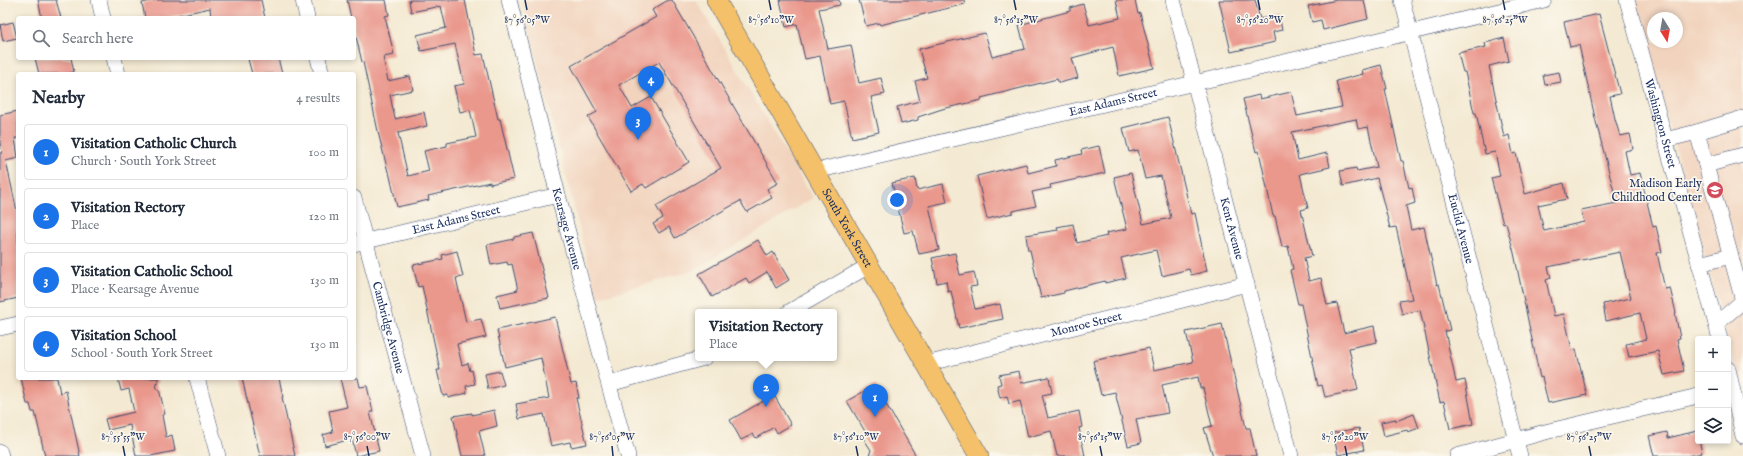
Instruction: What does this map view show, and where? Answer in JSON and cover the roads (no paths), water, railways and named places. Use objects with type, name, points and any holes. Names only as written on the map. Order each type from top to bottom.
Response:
[{"type":"main road","name":"South York Street","points":[[716,0],[979,456]]},
{"type":"street","points":[[99,0],[103,16]]},
{"type":"street","points":[[303,0],[307,16]]},
{"type":"street","name":"Kearsage Avenue","points":[[509,0],[558,195],[628,456]]},
{"type":"street","name":"Kent Avenue","points":[[1173,0],[1292,456]]},
{"type":"street","name":"Euclid Avenue","points":[[1402,0],[1520,456]]},
{"type":"street","name":"East Adams Street","points":[[816,171],[1544,0]]},
{"type":"street","name":"Washington Street","points":[[1627,0],[1719,336]]},
{"type":"street","points":[[114,60],[118,72]]},
{"type":"street","points":[[318,60],[322,72]]},
{"type":"street","points":[[1665,140],[1743,118]]},
{"type":"street","points":[[1697,132],[1743,301],[1716,324]]},
{"type":"street","points":[[1706,165],[1743,156]]},
{"type":"street","name":"East Adams Street","points":[[360,242],[558,195]]},
{"type":"street","name":"Cambridge Avenue","points":[[356,213],[360,242],[422,456]]},
{"type":"street","points":[[1699,264],[1731,256]]},
{"type":"street","points":[[794,309],[870,265]]},
{"type":"street","name":"Monroe Street","points":[[926,364],[1247,284]]},
{"type":"street","points":[[0,328],[16,324]]},
{"type":"street","points":[[609,384],[695,360]]},
{"type":"street","points":[[1729,372],[1735,387],[1743,436]]},
{"type":"street","points":[[198,380],[218,456]]},
{"type":"street","points":[[1457,456],[1695,397]]},
{"type":"street","points":[[0,452],[1,456]]},
{"type":"place","name":"Visitation School","points":[[651,99]]},
{"type":"place","name":"Visitation Catholic School","points":[[638,140]]},
{"type":"place","name":"Madison Early Childhood Center","points":[[1715,190]]},
{"type":"place","name":"Visitation Rectory","points":[[766,407]]},
{"type":"place","name":"Visitation Catholic Church","points":[[875,417]]}]
